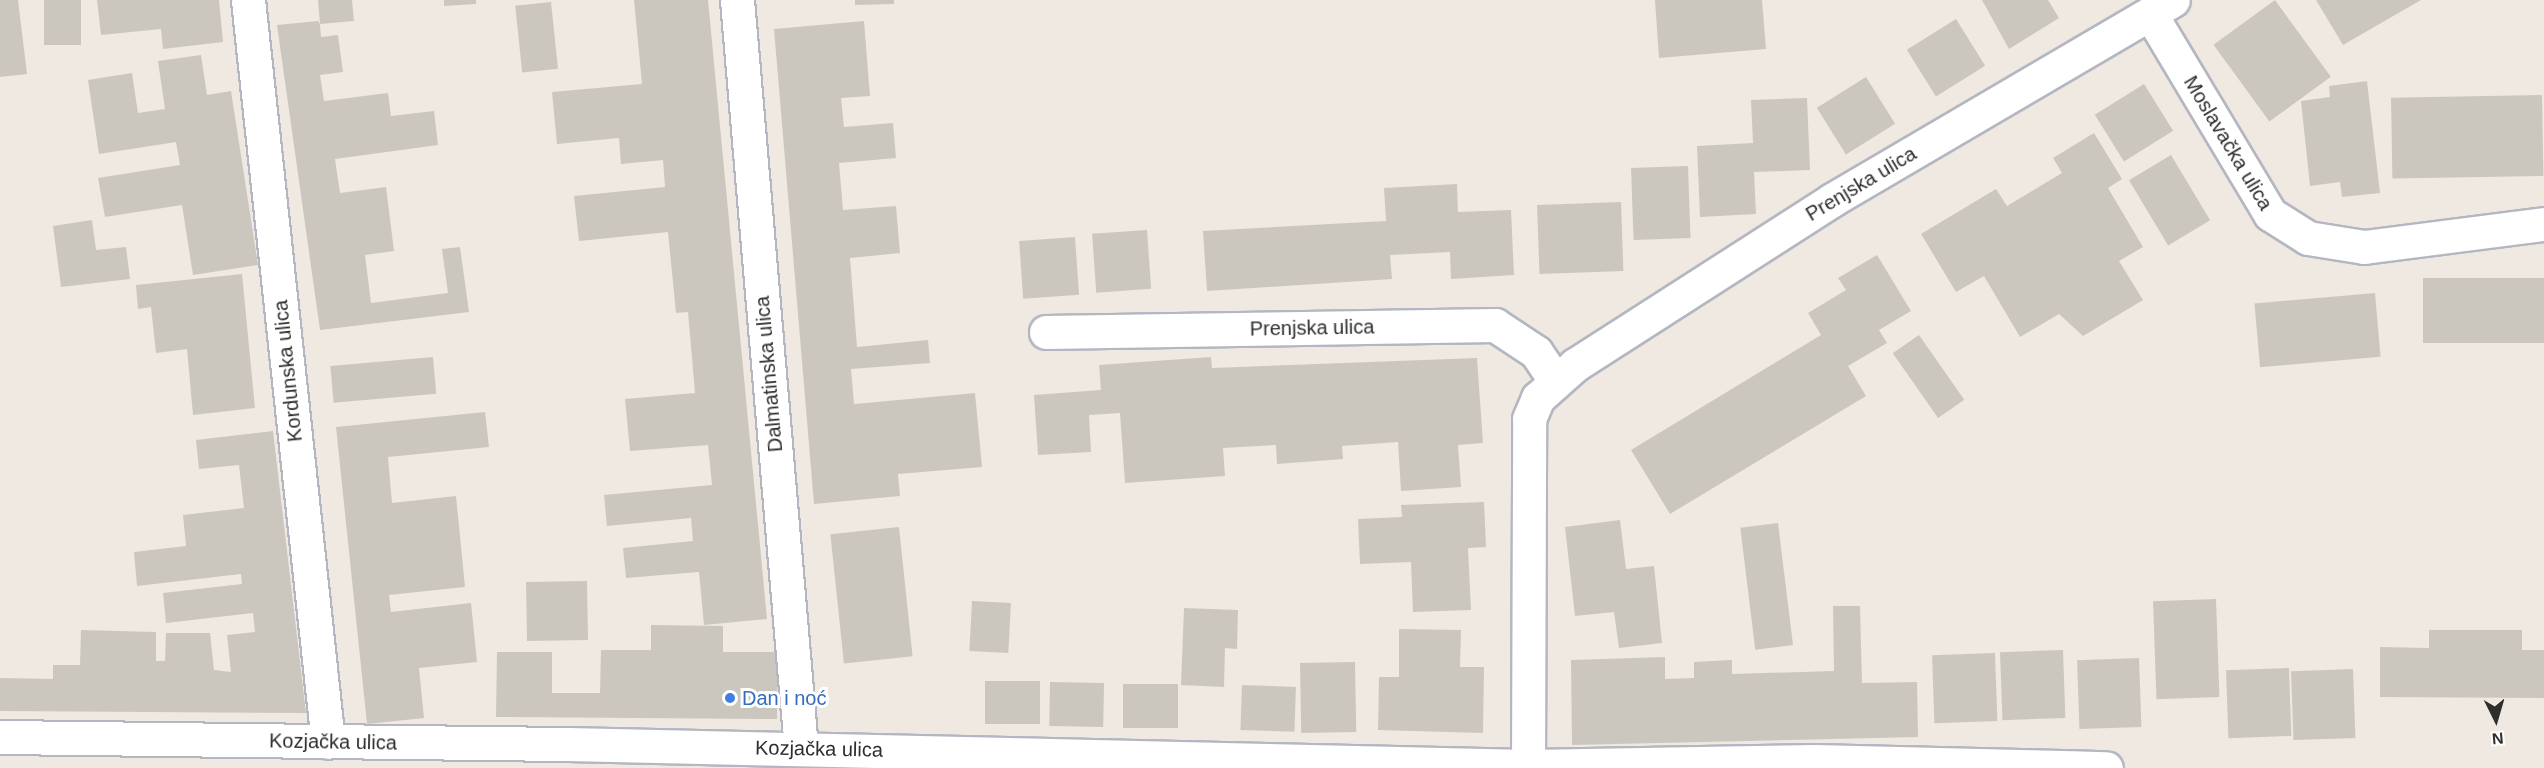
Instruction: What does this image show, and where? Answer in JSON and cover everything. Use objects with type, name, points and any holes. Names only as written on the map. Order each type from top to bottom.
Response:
[{"type":"street","name":"Kordunska ulica","points":[[248,0],[328,742]]},
{"type":"street","name":"Dalmatinska ulica","points":[[737,0],[801,748]]},
{"type":"street","name":"Moslavačka ulica","points":[[2162,7],[2270,214],[2308,238],[2364,247],[2544,224]]},
{"type":"street","name":"Prenjska ulica","points":[[1528,767],[1528,419],[1538,398],[1555,380],[1832,200],[2162,7]]},
{"type":"street","name":"Prenjska ulica","points":[[1046,332],[1495,325],[1536,352],[1555,380]]},
{"type":"street","name":"Kozjačka ulica","points":[[0,737],[801,748],[1528,767],[1814,761],[2106,768]]},
{"type":"building","points":[[0,0],[18,0],[27,74],[0,77]]},
{"type":"building","points":[[44,0],[81,0],[81,45],[44,45]]},
{"type":"building","points":[[97,0],[219,0],[223,42],[163,49],[161,29],[101,35]]},
{"type":"building","points":[[318,0],[352,0],[354,21],[320,24]]},
{"type":"building","points":[[444,0],[476,0],[476,4],[444,6]]},
{"type":"building","points":[[634,0],[708,0],[767,619],[704,625],[699,572],[626,578],[623,548],[693,541],[691,518],[607,526],[604,495],[712,485],[708,445],[630,451],[625,399],[695,393],[688,312],[676,313],[668,232],[579,241],[574,196],[665,187],[663,160],[621,164],[619,138],[557,144],[552,92],[642,84]]},
{"type":"building","points":[[855,0],[894,0],[894,4],[855,5]]},
{"type":"building","points":[[1655,0],[1762,0],[1766,49],[1659,58]]},
{"type":"building","points":[[1982,0],[2048,0],[2059,18],[2009,49]]},
{"type":"building","points":[[2275,0],[2331,77],[2269,122],[2214,45]]},
{"type":"building","points":[[2316,0],[2421,0],[2343,45]]},
{"type":"building","points":[[551,2],[558,69],[522,72],[515,6]]},
{"type":"building","points":[[1956,19],[1985,66],[1936,96],[1907,50]]},
{"type":"building","points":[[318,21],[321,37],[338,35],[343,72],[320,75],[324,101],[388,93],[391,116],[434,111],[438,145],[335,159],[340,193],[386,187],[394,251],[365,255],[371,303],[448,293],[442,249],[460,247],[469,312],[320,330],[277,25]]},
{"type":"building","points":[[864,21],[870,96],[841,98],[844,127],[893,123],[896,158],[839,163],[843,210],[896,206],[900,253],[850,258],[857,347],[928,340],[930,363],[851,369],[854,404],[975,393],[982,467],[898,474],[900,496],[814,504],[774,29]]},
{"type":"building","points":[[201,55],[207,95],[231,91],[258,265],[193,275],[182,205],[105,217],[98,178],[180,165],[176,142],[99,154],[88,80],[132,73],[138,113],[165,109],[158,61]]},
{"type":"building","points":[[1866,77],[1895,124],[1846,154],[1817,108]]},
{"type":"building","points":[[2367,81],[2380,193],[2342,197],[2340,182],[2310,186],[2301,101],[2330,97],[2329,86]]},
{"type":"building","points":[[2144,84],[2173,131],[2124,161],[2095,115]]},
{"type":"building","points":[[2542,95],[2543,176],[2392,179],[2391,98]]},
{"type":"building","points":[[1807,98],[1810,170],[1754,172],[1756,214],[1700,217],[1697,146],[1753,143],[1751,100]]},
{"type":"building","points":[[2094,133],[2122,179],[2108,188],[2143,247],[2119,261],[2143,300],[2083,336],[2059,314],[2020,337],[1984,276],[1956,292],[1921,234],[1996,189],[2007,206],[2062,173],[2053,158]]},
{"type":"building","points":[[2171,155],[2210,220],[2168,245],[2129,180]]},
{"type":"building","points":[[1688,166],[1691,238],[1634,240],[1631,168]]},
{"type":"building","points":[[1457,184],[1458,212],[1511,210],[1514,275],[1451,279],[1450,252],[1390,255],[1392,279],[1207,291],[1203,231],[1386,221],[1384,188]]},
{"type":"building","points":[[1621,202],[1623,271],[1539,274],[1537,205]]},
{"type":"building","points":[[92,220],[96,250],[126,247],[130,279],[61,287],[53,226]]},
{"type":"building","points":[[1147,230],[1151,289],[1096,293],[1092,234]]},
{"type":"building","points":[[1075,237],[1079,295],[1023,299],[1019,241]]},
{"type":"building","points":[[1877,255],[1911,311],[1879,330],[1887,343],[1848,366],[1866,396],[1670,514],[1631,450],[1821,335],[1808,313],[1846,290],[1838,278]]},
{"type":"building","points":[[242,274],[255,408],[193,415],[187,349],[156,353],[151,307],[138,309],[136,285]]},
{"type":"building","points":[[2423,278],[2544,278],[2544,343],[2423,343]]},
{"type":"building","points":[[2375,293],[2381,357],[2260,367],[2254,304]]},
{"type":"building","points":[[1919,335],[1964,400],[1938,418],[1893,353]]},
{"type":"building","points":[[433,357],[436,394],[334,403],[330,366]]},
{"type":"building","points":[[1211,357],[1212,368],[1477,358],[1483,443],[1458,445],[1461,487],[1401,491],[1398,442],[1342,446],[1343,459],[1277,464],[1276,445],[1223,448],[1225,476],[1125,483],[1120,413],[1089,415],[1091,452],[1038,455],[1034,395],[1101,390],[1099,365]]},
{"type":"building","points":[[485,412],[489,447],[388,457],[392,503],[456,496],[465,587],[389,595],[391,612],[471,603],[477,662],[419,668],[424,718],[367,724],[336,427]]},
{"type":"building","points":[[273,431],[306,713],[0,711],[0,678],[53,679],[53,665],[80,665],[81,630],[156,632],[156,661],[165,661],[166,633],[210,633],[214,670],[231,672],[227,635],[255,632],[253,613],[166,623],[163,593],[242,584],[241,574],[137,586],[134,552],[186,546],[183,515],[244,508],[239,465],[199,469],[196,440]]},
{"type":"building","points":[[1484,502],[1486,547],[1468,548],[1471,610],[1413,612],[1411,562],[1360,564],[1358,519],[1402,517],[1401,505]]},
{"type":"building","points":[[1620,520],[1626,569],[1654,566],[1662,643],[1619,648],[1614,612],[1575,616],[1565,527]]},
{"type":"building","points":[[1778,523],[1793,645],[1755,650],[1740,528]]},
{"type":"building","points":[[899,527],[913,656],[844,664],[830,534]]},
{"type":"building","points":[[587,581],[588,640],[527,641],[526,582]]},
{"type":"building","points":[[2216,599],[2219,697],[2156,699],[2153,601]]},
{"type":"building","points":[[972,601],[1011,603],[1008,653],[969,651]]},
{"type":"building","points":[[1833,606],[1860,606],[1862,683],[1917,682],[1918,737],[1572,745],[1571,660],[1665,657],[1665,679],[1694,678],[1694,662],[1732,660],[1732,674],[1834,671]]},
{"type":"building","points":[[1184,608],[1238,610],[1237,649],[1225,648],[1224,687],[1181,685]]},
{"type":"building","points":[[651,625],[723,626],[723,652],[778,652],[777,719],[496,717],[497,652],[552,652],[552,693],[600,693],[601,650],[651,650]]},
{"type":"building","points":[[1399,629],[1461,630],[1460,667],[1484,667],[1483,733],[1378,730],[1379,677],[1399,677]]},
{"type":"building","points":[[2429,630],[2522,630],[2522,650],[2544,650],[2544,698],[2380,697],[2380,647],[2429,648]]},
{"type":"building","points":[[2063,650],[2065,718],[2002,720],[2000,652]]},
{"type":"building","points":[[1995,653],[1997,721],[1934,723],[1932,655]]},
{"type":"building","points":[[2139,658],[2141,727],[2079,729],[2077,660]]},
{"type":"building","points":[[1355,662],[1356,732],[1301,733],[1300,663]]},
{"type":"building","points":[[2289,668],[2291,736],[2228,738],[2226,670]]},
{"type":"building","points":[[2353,669],[2355,738],[2293,740],[2291,671]]},
{"type":"building","points":[[985,681],[1040,681],[1040,724],[985,724]]},
{"type":"building","points":[[1050,682],[1104,683],[1103,727],[1049,726]]},
{"type":"building","points":[[1123,684],[1178,684],[1178,728],[1123,728]]},
{"type":"building","points":[[1242,685],[1296,687],[1294,732],[1240,730]]},
{"type":"place","name":"Dan i noć","points":[[730,698]]}]
